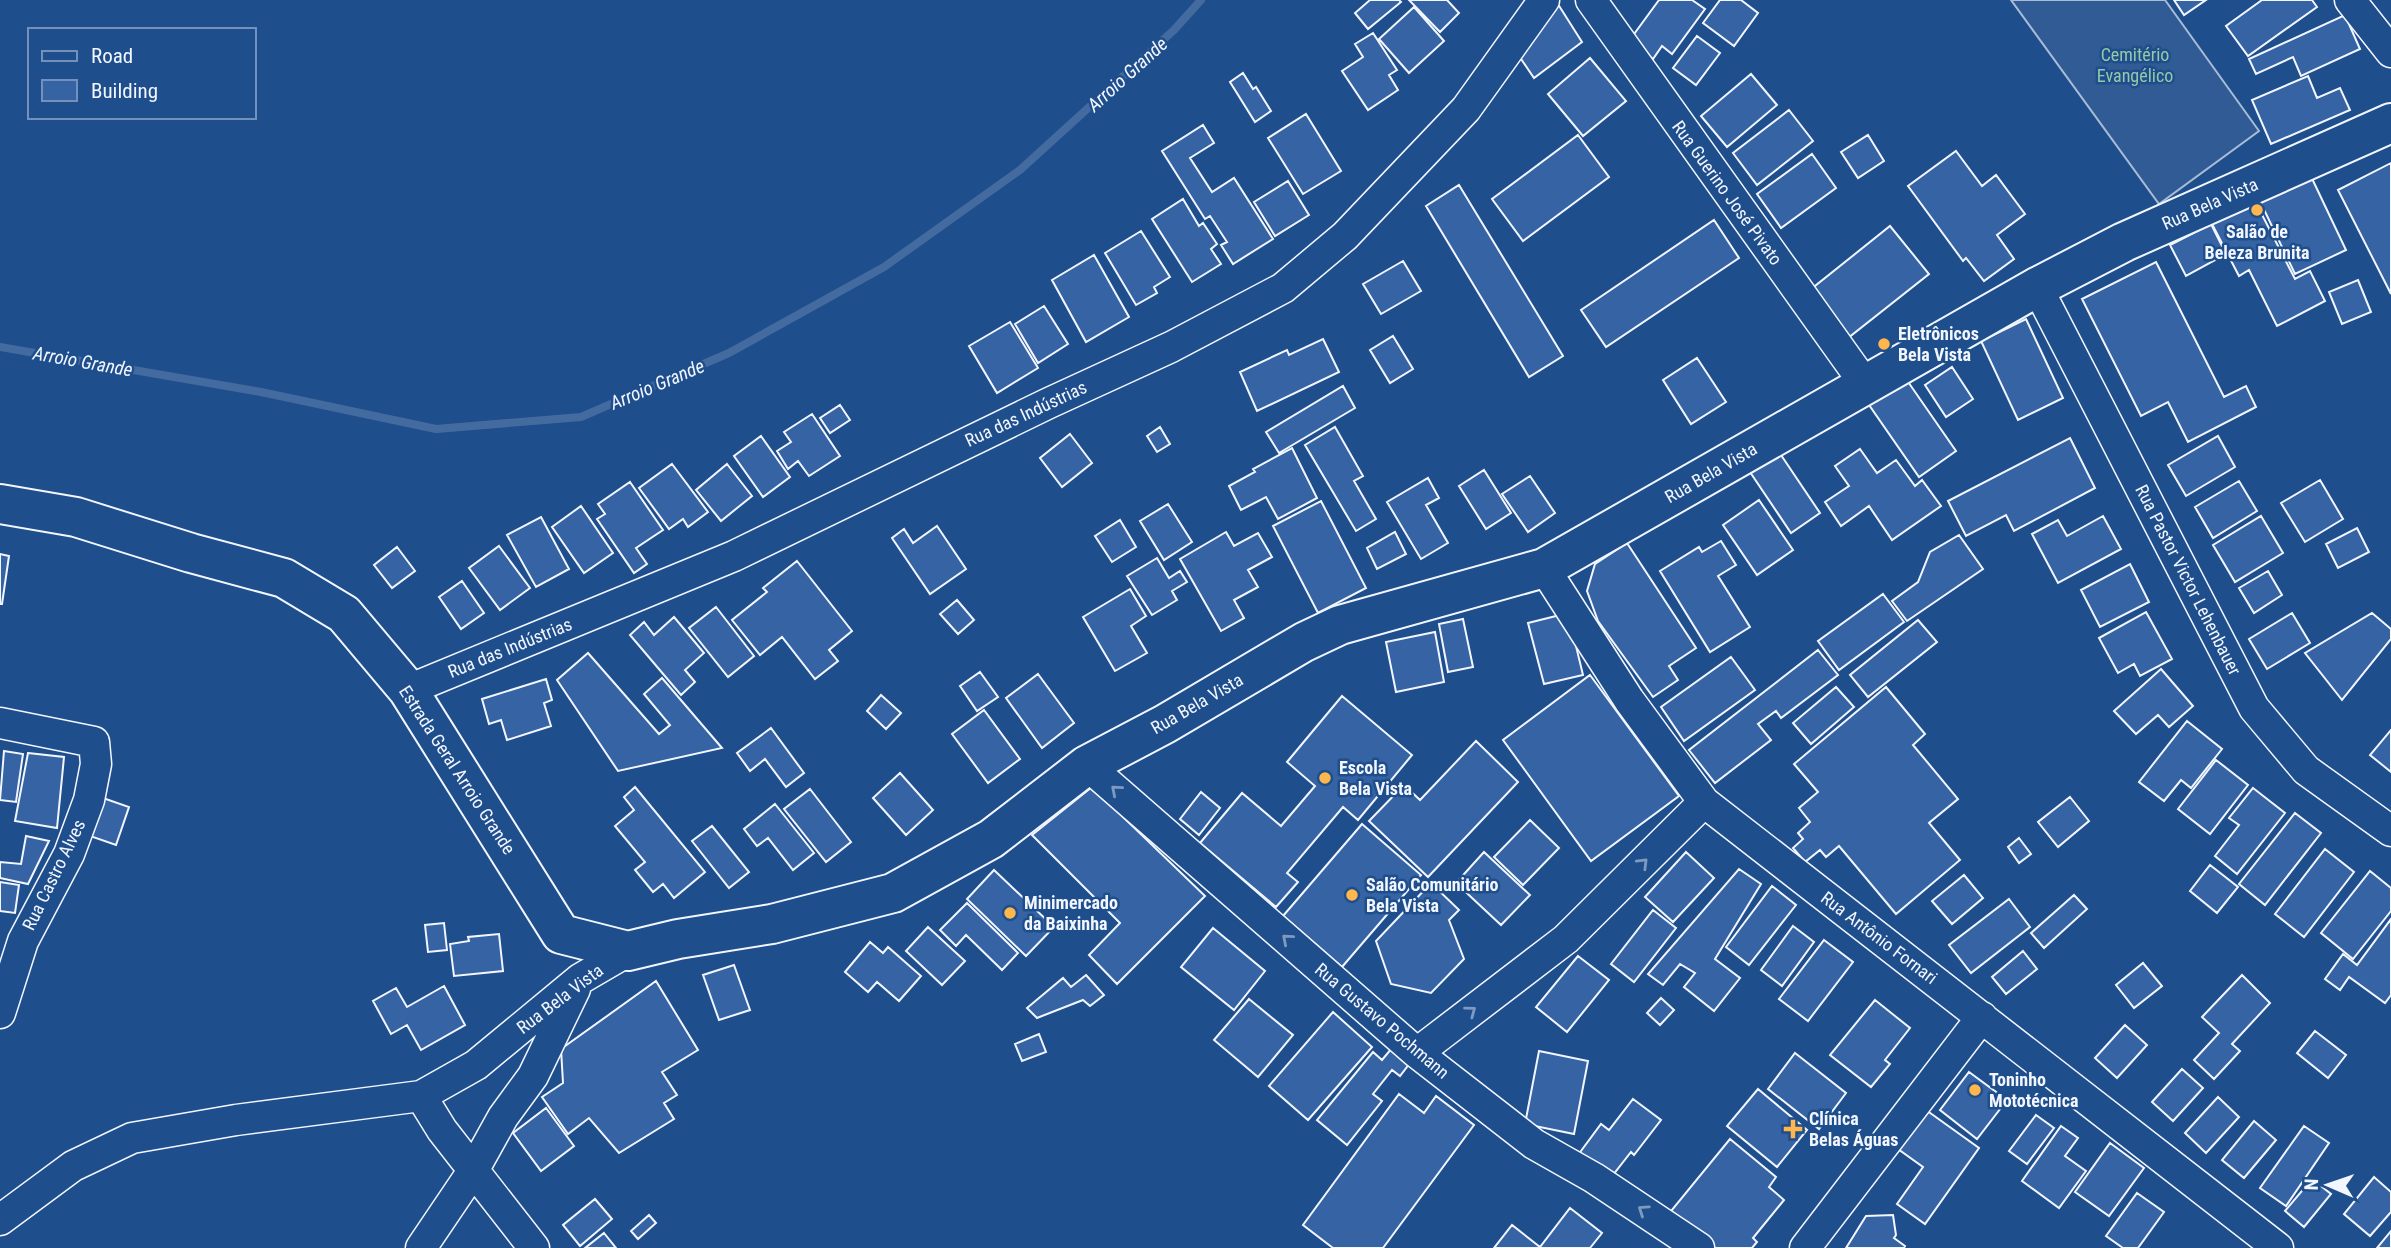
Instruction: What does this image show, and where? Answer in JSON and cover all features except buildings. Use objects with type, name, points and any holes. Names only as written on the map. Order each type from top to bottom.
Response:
[{"type":"main road","name":"Rua Bela Vista","points":[[628,951],[678,939],[772,924],[893,893],[991,839],[1087,765],[1165,724],[1304,642],[1340,625],[1544,568],[2037,287],[2124,242],[2391,124]]},
{"type":"main road","name":"Estrada Geral Arroio Grande","points":[[0,504],[76,517],[191,553],[285,578],[344,614],[408,690],[561,934],[628,951]]},
{"type":"street","name":"Rua das Indústrias","points":[[408,690],[734,556],[1049,402],[1171,347],[1283,288],[1345,236],[1466,109],[1544,0]]},
{"type":"street","name":"Rua Guerino José Pivato","points":[[1591,0],[1865,384]]},
{"type":"street","points":[[2350,0],[2391,52]]},
{"type":"street","name":"Rua Pastor Victor Lehenbauer","points":[[2037,287],[2254,708],[2306,770],[2391,831]]},
{"type":"street","name":"Rua Antônio Fornari","points":[[1544,568],[1629,700],[1704,802],[2278,1248]]},
{"type":"street","name":"Rua Castro Alves","points":[[0,1013],[11,939],[73,843],[89,800],[96,764],[94,742],[2,723]]},
{"type":"street","name":"Rua Gustavo Pochmann","points":[[1087,765],[1417,1053],[1534,1144],[1594,1178],[1699,1248]]},
{"type":"street","points":[[1417,1053],[1566,939],[1704,802]]},
{"type":"street","name":"Rua Bela Vista","points":[[0,1220],[73,1166],[132,1138],[421,1096],[476,1065],[580,979],[628,951]]},
{"type":"street","points":[[421,1248],[473,1171],[503,1117],[533,1076],[580,979]]},
{"type":"street","points":[[1805,1248],[1982,1017]]},
{"type":"street","points":[[421,1096],[442,1130],[534,1248]]},
{"type":"shaded area","name":"Cemitério Evangélico","points":[[2011,0],[2165,0],[2259,131],[2159,204]]},
{"type":"waterway","name":"Arroio Grande","points":[[0,347],[261,392],[436,429],[581,417],[729,353],[884,267],[1020,170],[1174,30],[1201,0]]},
{"type":"place","name":"Salão de Beleza Brunita","points":[[2257,210]]},
{"type":"place","name":"Eletrônicos Bela Vista","points":[[1884,344]]},
{"type":"place","name":"Escola Bela Vista","points":[[1325,778]]},
{"type":"place","name":"Salão Comunitário Bela Vista","points":[[1352,895]]},
{"type":"place","name":"Minimercado da Baixinha","points":[[1010,913]]},
{"type":"place","name":"Toninho Mototécnica","points":[[1975,1090]]},
{"type":"place","name":"Clínica Belas Águas","points":[[1793,1129]]}]
